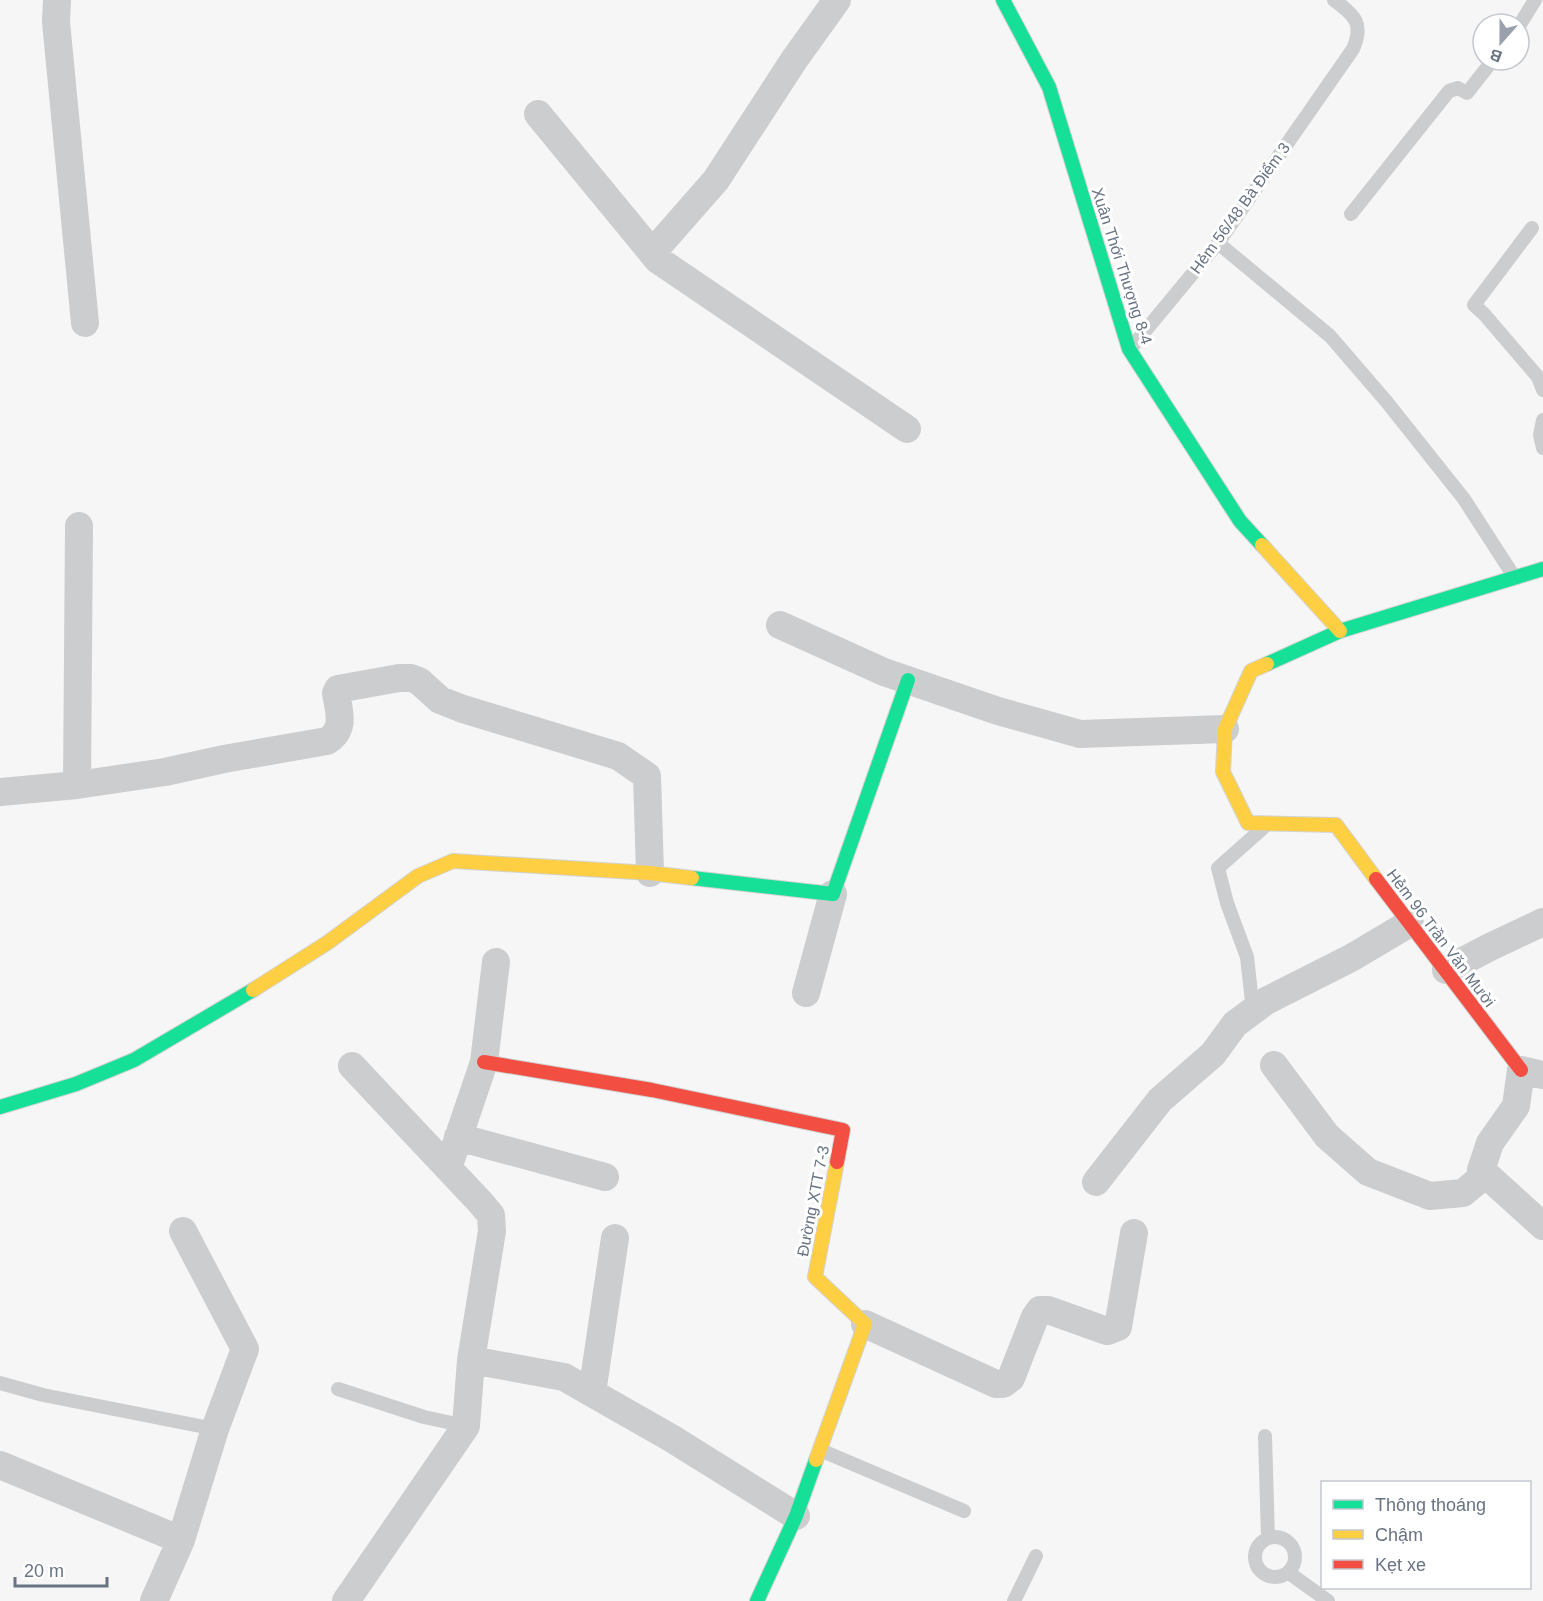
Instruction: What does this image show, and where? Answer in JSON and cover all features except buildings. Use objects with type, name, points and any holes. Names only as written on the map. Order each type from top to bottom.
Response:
[{"type":"street","points":[[57,0],[57,22],[85,322]]},
{"type":"street","points":[[652,253],[717,180],[794,60],[837,0]]},
{"type":"street","name":"Xuân Thới Thượng 8-4","points":[[1003,0],[1049,87],[1129,349],[1240,521],[1340,631]]},
{"type":"street","points":[[538,114],[658,260],[907,429]]},
{"type":"street","points":[[78,785],[80,526]]},
{"type":"street","points":[[1269,823],[1248,823],[1222,772],[1225,729],[1251,671],[1340,631],[1543,569]]},
{"type":"street","points":[[780,625],[884,672],[998,711],[1080,734],[1225,729]]},
{"type":"street","points":[[0,792],[78,785],[165,772],[327,741],[336,736],[339,730],[336,693],[338,689],[411,678],[419,681],[440,700],[618,756],[647,776],[650,873]]},
{"type":"street","points":[[806,993],[833,894],[908,680]]},
{"type":"street","name":"Hẻm 96 Trần Văn Mười","points":[[1269,823],[1336,825],[1446,970],[1532,1073]]},
{"type":"street","points":[[0,1107],[76,1084],[134,1060],[275,977],[327,943],[418,876],[453,861],[650,873],[833,894]]},
{"type":"street","points":[[1446,970],[1543,922]]},
{"type":"street","points":[[1096,1182],[1160,1100],[1213,1054],[1235,1024],[1266,1001],[1410,923]]},
{"type":"street","points":[[448,1168],[484,1062],[496,962]]},
{"type":"street","name":"Đường XTT 7-3","points":[[484,1062],[652,1090],[843,1130],[815,1277],[865,1324]]},
{"type":"street","points":[[1274,1065],[1327,1136],[1368,1172],[1430,1196],[1463,1193],[1486,1174]]},
{"type":"street","points":[[346,1601],[466,1426],[471,1359],[492,1231],[490,1215],[352,1066]]},
{"type":"street","points":[[1532,1073],[1516,1106],[1490,1143],[1481,1170],[1543,1227]]},
{"type":"street","points":[[458,1137],[605,1177]]},
{"type":"street","points":[[154,1601],[181,1540],[215,1430],[245,1349],[183,1231]]},
{"type":"street","points":[[758,1601],[796,1516],[865,1324],[996,1384],[1003,1384],[1011,1378],[1035,1317],[1040,1310],[1047,1310],[1107,1331],[1118,1327],[1134,1233]]},
{"type":"street","points":[[592,1393],[615,1238]]},
{"type":"street","points":[[471,1359],[564,1377],[671,1438],[796,1516]]},
{"type":"street","points":[[0,1465],[181,1540]]},
{"type":"lane","name":"Hẻm 56/48 Bà Điểm 3","points":[[1129,349],[1218,243],[1353,49],[1358,38],[1358,24],[1351,12],[1334,0]]},
{"type":"lane","points":[[1351,214],[1449,90],[1458,88],[1467,93],[1484,72]]},
{"type":"lane","points":[[1532,228],[1474,305],[1538,377],[1543,390]]},
{"type":"lane","points":[[1218,243],[1330,336],[1386,401],[1464,499],[1515,578]]},
{"type":"lane","points":[[1543,420],[1540,435],[1543,448]]},
{"type":"lane","points":[[1253,1011],[1247,957],[1227,903],[1218,868],[1269,823]]},
{"type":"lane","points":[[0,1383],[43,1395],[215,1430]]},
{"type":"lane","points":[[338,1389],[424,1417],[466,1426]]},
{"type":"lane","points":[[1265,1437],[1268,1538]]},
{"type":"lane","points":[[820,1450],[964,1511]]},
{"type":"lane","points":[[1268,1538],[1282,1538],[1293,1546],[1296,1561],[1289,1573],[1276,1578],[1262,1573],[1255,1561],[1257,1547],[1268,1538]]},
{"type":"lane","points":[[1014,1601],[1036,1556]]},
{"type":"lane","points":[[1289,1573],[1328,1601]]},
{"type":"traffic: fast","points":[[1003,0],[1049,87],[1129,349],[1240,521],[1262,545]]},
{"type":"traffic: fast","points":[[1267,664],[1340,631],[1543,569]]},
{"type":"traffic: fast","points":[[692,878],[833,894],[908,680]]},
{"type":"traffic: fast","points":[[0,1107],[76,1084],[134,1060],[253,990]]},
{"type":"traffic: fast","points":[[757,1601],[796,1516],[816,1460]]},
{"type":"traffic: slow","points":[[1262,545],[1340,631]]},
{"type":"traffic: slow","points":[[1267,664],[1251,671],[1225,729],[1223,772],[1248,823],[1336,825],[1376,879]]},
{"type":"traffic: slow","points":[[253,990],[327,943],[418,876],[453,861],[650,873],[692,878]]},
{"type":"traffic: slow","points":[[816,1460],[865,1324],[815,1277],[837,1162]]},
{"type":"traffic: jam","points":[[1376,879],[1521,1070]]},
{"type":"traffic: jam","points":[[484,1062],[652,1090],[843,1130],[837,1162]]}]
